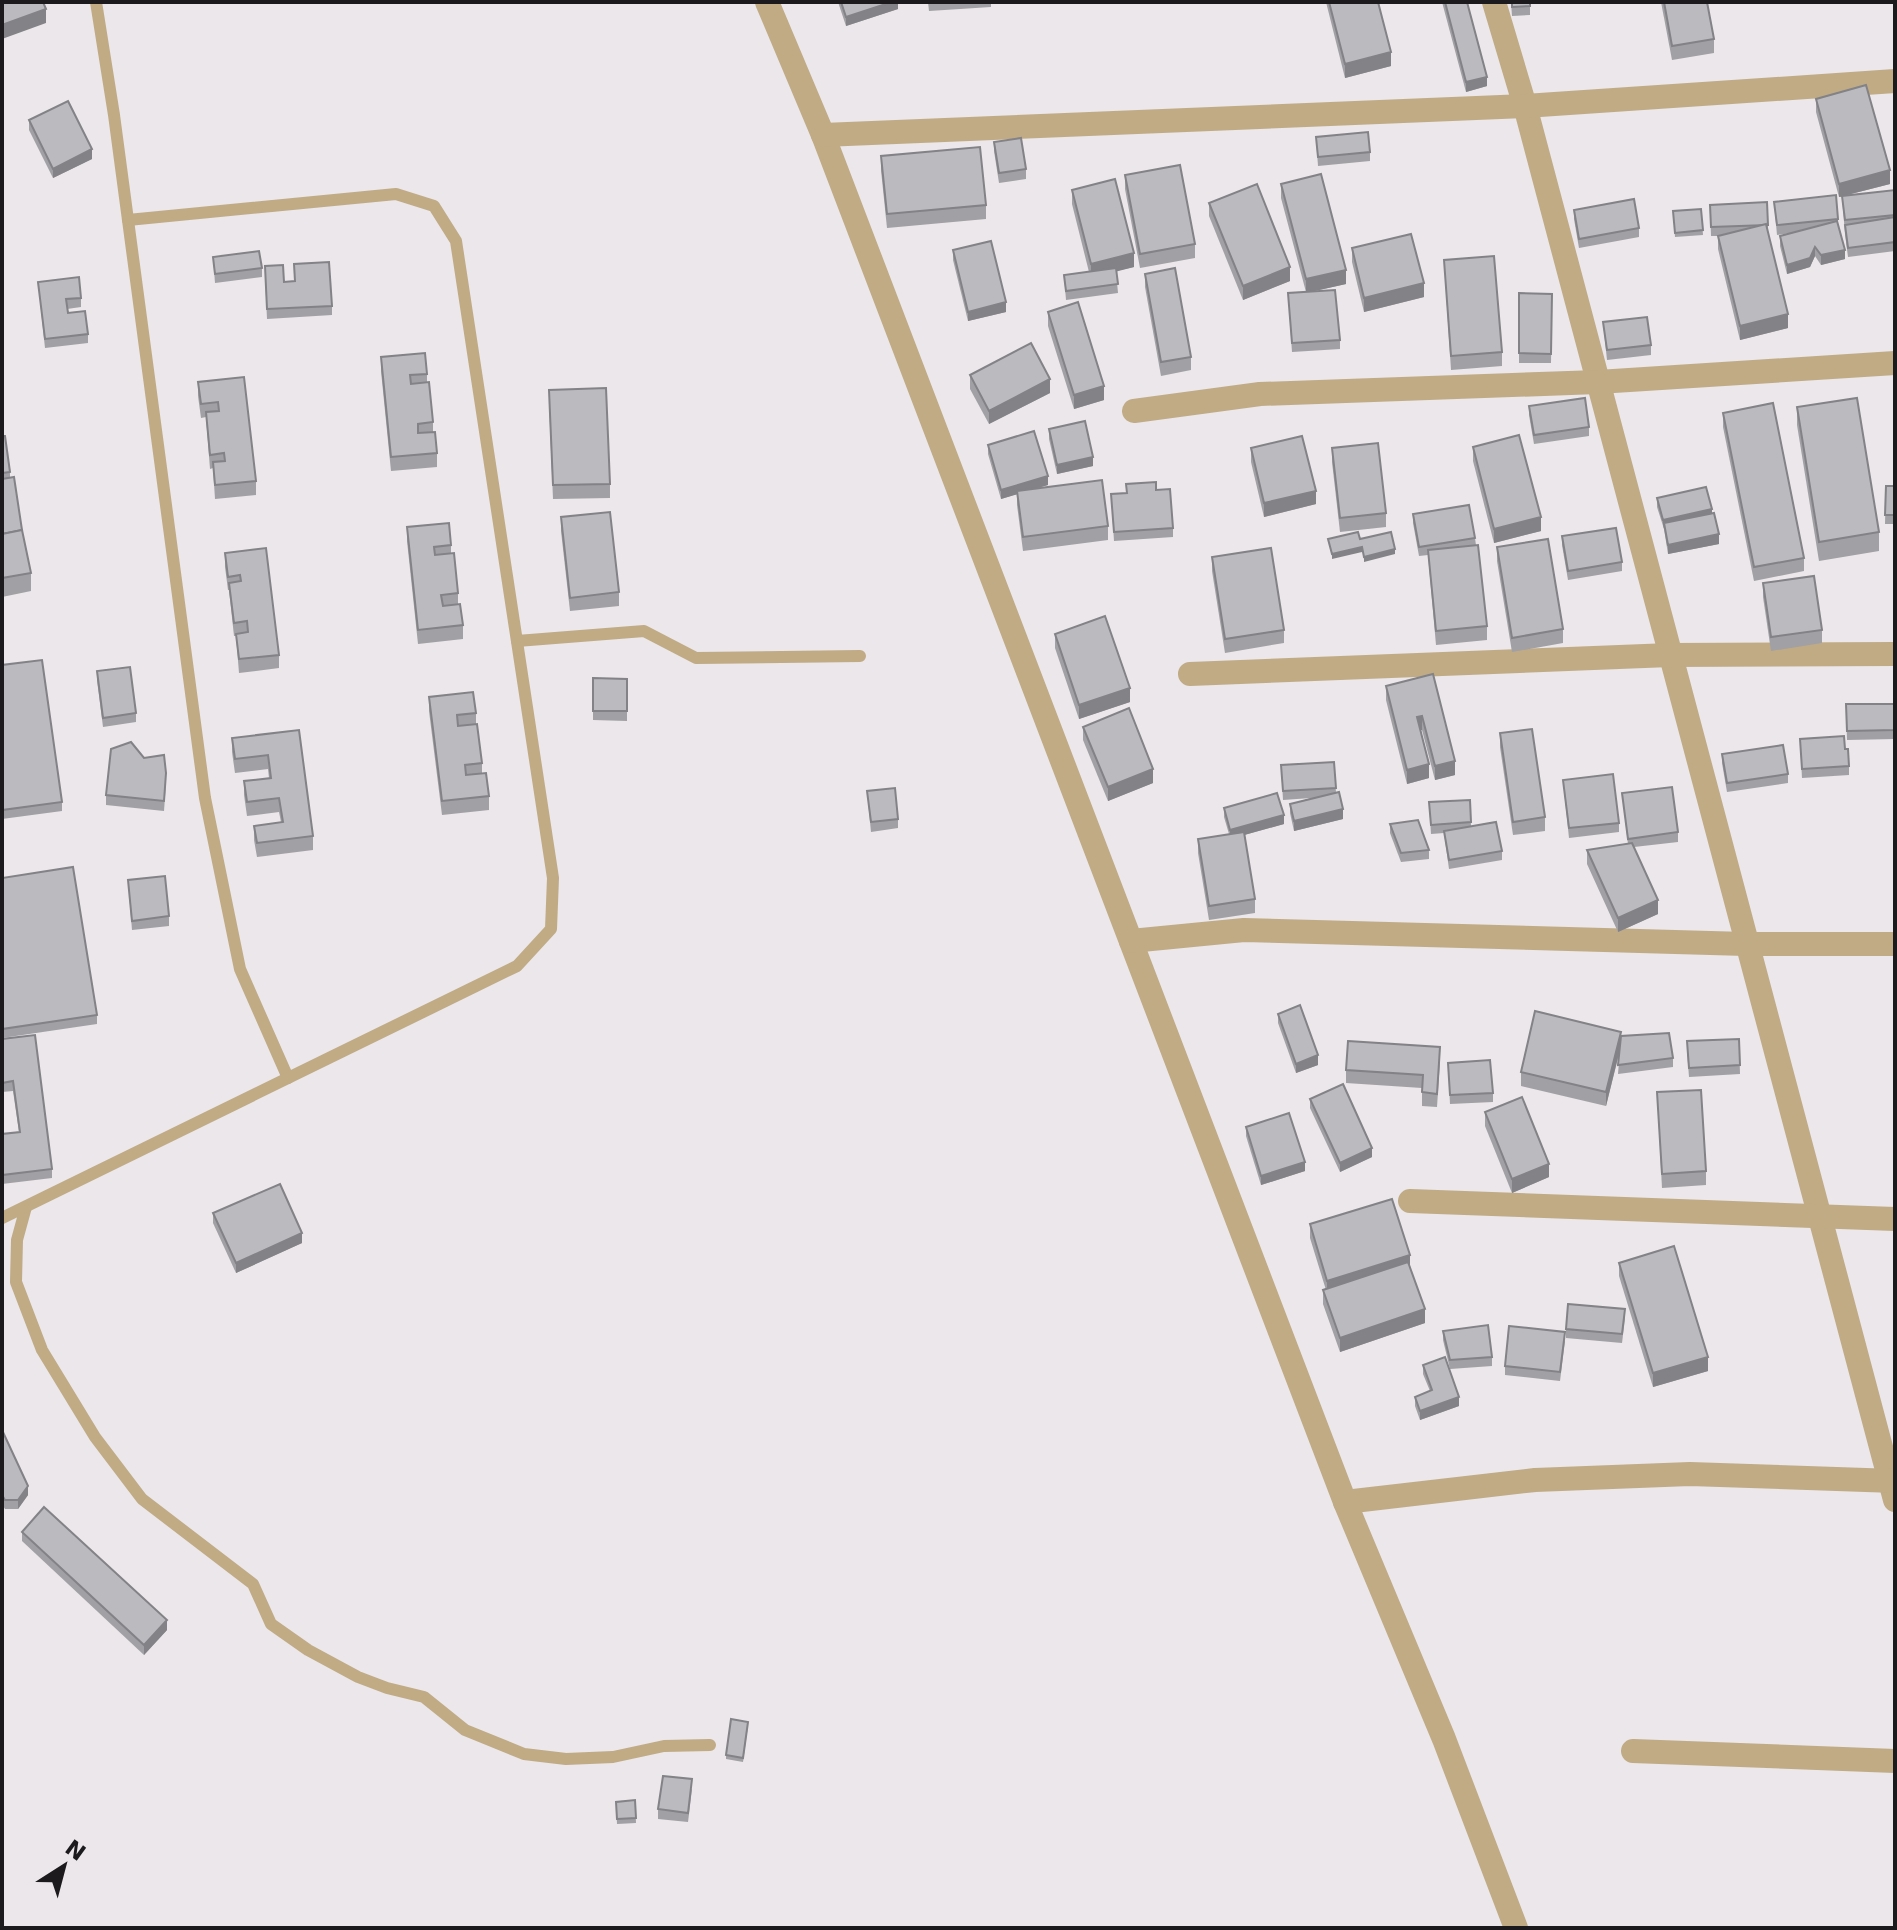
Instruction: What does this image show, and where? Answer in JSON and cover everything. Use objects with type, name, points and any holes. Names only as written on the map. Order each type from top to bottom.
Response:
[{"type":"street","points":[[767,2],[823,135],[1345,1502],[1444,1739],[1516,1928]]},
{"type":"street","points":[[1345,1502],[1535,1480],[1690,1474],[1893,1487],[1525,106],[1494,2]]},
{"type":"street","points":[[823,135],[1525,106],[1895,81]]},
{"type":"street","points":[[1134,411],[1260,394],[1598,382],[1895,363]]},
{"type":"street","points":[[1190,674],[1670,655],[1895,654]]},
{"type":"street","points":[[1131,941],[1244,930],[1746,944],[1895,944]]},
{"type":"street","points":[[1410,1201],[1895,1219]]},
{"type":"street","points":[[1633,1751],[1895,1761]]},
{"type":"lane","points":[[96,2],[205,798],[240,969],[288,1078]]},
{"type":"lane","points":[[2,1218],[517,966],[551,929],[553,878],[456,241],[434,206],[396,194],[128,220]]},
{"type":"lane","points":[[517,641],[644,631],[696,658],[860,656]]},
{"type":"lane","points":[[26,1207],[17,1240],[16,1282],[42,1350],[95,1437],[142,1499],[253,1584],[271,1624],[308,1650],[358,1677],[424,1697],[465,1730],[524,1754],[566,1759],[613,1757],[664,1746],[710,1745]]},
{"type":"building","points":[[2,2],[43,2],[46,9],[2,25]]},
{"type":"building","points":[[841,2],[892,2],[846,17]]},
{"type":"building","points":[[1329,2],[1378,2],[1391,52],[1345,64]]},
{"type":"building","points":[[1445,2],[1467,2],[1487,77],[1466,82]]},
{"type":"building","points":[[1512,2],[1530,2],[1530,6],[1512,7]]},
{"type":"building","points":[[1664,2],[1707,2],[1714,39],[1672,46]]},
{"type":"building","points":[[1866,85],[1890,170],[1839,184],[1816,99]]},
{"type":"building","points":[[68,101],[92,149],[53,169],[29,120]]},
{"type":"building","points":[[1368,132],[1370,152],[1318,157],[1316,137]]},
{"type":"building","points":[[1021,138],[1026,169],[999,173],[994,142]]},
{"type":"building","points":[[980,147],[986,205],[887,214],[881,156]]},
{"type":"building","points":[[1180,165],[1195,244],[1140,254],[1125,175]]},
{"type":"building","points":[[1321,174],[1346,270],[1306,279],[1281,184]]},
{"type":"building","points":[[1115,179],[1134,253],[1091,264],[1072,190]]},
{"type":"building","points":[[1257,184],[1290,267],[1243,286],[1209,203]]},
{"type":"building","points":[[1895,190],[1895,215],[1845,220],[1842,196]]},
{"type":"building","points":[[1836,195],[1838,219],[1777,225],[1774,202]]},
{"type":"building","points":[[1634,199],[1639,228],[1579,239],[1574,210]]},
{"type":"building","points":[[1767,202],[1768,225],[1711,227],[1710,205]]},
{"type":"building","points":[[1701,209],[1703,230],[1675,233],[1673,211]]},
{"type":"building","points":[[1895,217],[1895,242],[1848,248],[1845,225]]},
{"type":"building","points":[[1837,221],[1845,250],[1821,255],[1815,247],[1810,258],[1787,265],[1780,236]]},
{"type":"building","points":[[1766,224],[1788,314],[1740,326],[1718,236]]},
{"type":"building","points":[[1411,234],[1424,283],[1364,298],[1352,248]]},
{"type":"building","points":[[991,241],[1006,302],[968,312],[953,250]]},
{"type":"building","points":[[259,251],[262,268],[215,274],[213,257]]},
{"type":"building","points":[[1494,256],[1502,352],[1451,356],[1444,260]]},
{"type":"building","points":[[329,262],[332,306],[267,309],[265,266],[283,265],[284,282],[295,281],[294,264]]},
{"type":"building","points":[[1116,268],[1118,284],[1066,291],[1064,275]]},
{"type":"building","points":[[1175,268],[1191,357],[1161,362],[1145,274]]},
{"type":"building","points":[[79,277],[81,298],[66,299],[68,313],[85,311],[88,334],[45,339],[38,282]]},
{"type":"building","points":[[1335,290],[1340,340],[1292,343],[1288,293]]},
{"type":"building","points":[[1519,293],[1552,294],[1551,354],[1519,353]]},
{"type":"building","points":[[1078,302],[1104,386],[1074,395],[1048,312]]},
{"type":"building","points":[[1647,317],[1651,345],[1607,350],[1603,322]]},
{"type":"building","points":[[1031,343],[1050,379],[989,411],[970,375]]},
{"type":"building","points":[[425,353],[427,374],[410,375],[411,384],[429,382],[433,422],[418,424],[418,433],[435,432],[437,453],[391,457],[381,357]]},
{"type":"building","points":[[244,377],[256,481],[215,485],[213,462],[225,461],[224,453],[210,455],[206,412],[219,411],[218,402],[201,404],[198,382]]},
{"type":"building","points":[[606,388],[610,484],[553,485],[549,390]]},
{"type":"building","points":[[1585,398],[1589,427],[1534,435],[1529,406]]},
{"type":"building","points":[[1857,398],[1879,532],[1819,542],[1797,407]]},
{"type":"building","points":[[1773,403],[1804,558],[1754,567],[1723,413]]},
{"type":"building","points":[[1085,421],[1093,457],[1057,465],[1049,429]]},
{"type":"building","points":[[1034,431],[1048,476],[1001,490],[988,445]]},
{"type":"building","points":[[1519,435],[1541,517],[1494,529],[1473,447]]},
{"type":"building","points":[[2,436],[5,436],[10,472],[2,473]]},
{"type":"building","points":[[1302,436],[1316,491],[1264,503],[1251,448]]},
{"type":"building","points":[[1378,443],[1386,513],[1340,518],[1332,448]]},
{"type":"building","points":[[14,477],[22,530],[2,534],[2,479]]},
{"type":"building","points":[[1102,480],[1108,526],[1023,537],[1017,491]]},
{"type":"building","points":[[1156,482],[1156,490],[1170,489],[1173,528],[1114,532],[1111,494],[1127,493],[1126,484]]},
{"type":"building","points":[[1886,486],[1895,486],[1895,515],[1885,515]]},
{"type":"building","points":[[1706,487],[1712,509],[1663,520],[1657,498]]},
{"type":"building","points":[[1469,505],[1475,538],[1419,547],[1413,514]]},
{"type":"building","points":[[610,512],[619,592],[570,598],[561,517]]},
{"type":"building","points":[[1714,513],[1719,534],[1668,545],[1664,523]]},
{"type":"building","points":[[449,523],[451,545],[434,547],[435,555],[454,553],[458,593],[441,595],[443,606],[460,604],[463,625],[418,630],[407,527]]},
{"type":"building","points":[[1616,528],[1622,562],[1568,571],[1562,536]]},
{"type":"building","points":[[22,530],[31,573],[2,578],[2,534]]},
{"type":"building","points":[[1358,532],[1360,539],[1391,532],[1395,549],[1364,557],[1362,547],[1332,554],[1328,539]]},
{"type":"building","points":[[1548,539],[1563,629],[1512,638],[1497,547]]},
{"type":"building","points":[[1478,545],[1487,626],[1436,631],[1428,550]]},
{"type":"building","points":[[266,548],[279,655],[239,659],[236,634],[248,632],[247,621],[234,623],[229,583],[241,581],[240,575],[228,577],[225,553]]},
{"type":"building","points":[[1271,548],[1284,630],[1225,639],[1212,557]]},
{"type":"building","points":[[1814,576],[1822,630],[1771,637],[1763,583]]},
{"type":"building","points":[[1105,616],[1130,688],[1079,705],[1055,634]]},
{"type":"building","points":[[42,660],[62,802],[2,810],[2,665]]},
{"type":"building","points":[[130,667],[136,713],[103,718],[97,671]]},
{"type":"building","points":[[1433,674],[1455,761],[1435,766],[1422,716],[1417,717],[1429,764],[1407,770],[1386,686]]},
{"type":"building","points":[[593,678],[627,679],[627,711],[593,711]]},
{"type":"building","points":[[473,692],[476,713],[457,715],[458,726],[477,724],[482,763],[465,765],[466,775],[486,773],[489,796],[442,801],[429,697]]},
{"type":"building","points":[[1846,704],[1895,704],[1895,730],[1847,731]]},
{"type":"building","points":[[1129,708],[1153,769],[1108,787],[1083,727]]},
{"type":"building","points":[[1532,729],[1545,817],[1513,822],[1500,733]]},
{"type":"building","points":[[299,730],[313,836],[257,843],[254,826],[283,822],[279,798],[247,802],[244,781],[271,778],[268,755],[235,759],[232,738]]},
{"type":"building","points":[[1844,736],[1849,766],[1802,769],[1800,739]]},
{"type":"building","points":[[131,742],[144,758],[164,755],[164,801],[106,795],[111,749]]},
{"type":"building","points":[[1783,745],[1788,774],[1727,783],[1722,754]]},
{"type":"building","points":[[1334,762],[1336,788],[1283,791],[1281,765]]},
{"type":"building","points":[[1613,774],[1619,823],[1569,828],[1563,780]]},
{"type":"building","points":[[1672,787],[1678,832],[1628,839],[1622,793]]},
{"type":"building","points":[[895,788],[898,819],[871,822],[867,791]]},
{"type":"building","points":[[1339,792],[1343,809],[1294,821],[1290,804]]},
{"type":"building","points":[[1277,793],[1284,815],[1230,830],[1224,808]]},
{"type":"building","points":[[1470,800],[1471,822],[1431,825],[1429,802]]},
{"type":"building","points":[[1418,820],[1429,850],[1401,853],[1390,824]]},
{"type":"building","points":[[1496,822],[1502,851],[1449,860],[1444,831]]},
{"type":"building","points":[[1244,832],[1255,899],[1209,906],[1198,839]]},
{"type":"building","points":[[1632,843],[1658,900],[1618,918],[1587,850]]},
{"type":"building","points":[[73,867],[97,1015],[2,1029],[2,878]]},
{"type":"building","points":[[165,876],[169,916],[132,921],[128,880]]},
{"type":"building","points":[[1300,1005],[1318,1055],[1296,1064],[1278,1014]]},
{"type":"building","points":[[1535,1011],[1621,1032],[1606,1092],[1521,1072]]},
{"type":"building","points":[[1669,1033],[1673,1058],[1618,1065],[1621,1036]]},
{"type":"building","points":[[35,1035],[52,1169],[2,1175],[2,1134],[20,1132],[13,1081],[2,1083],[2,1039]]},
{"type":"building","points":[[1739,1039],[1740,1065],[1689,1068],[1687,1041]]},
{"type":"building","points":[[1348,1041],[1440,1047],[1437,1094],[1422,1092],[1423,1075],[1346,1070]]},
{"type":"building","points":[[1490,1060],[1493,1093],[1450,1095],[1448,1063]]},
{"type":"building","points":[[1343,1084],[1372,1148],[1340,1163],[1310,1099]]},
{"type":"building","points":[[1701,1090],[1706,1171],[1662,1174],[1657,1092]]},
{"type":"building","points":[[1522,1097],[1549,1164],[1512,1179],[1485,1112]]},
{"type":"building","points":[[1289,1113],[1305,1162],[1261,1176],[1246,1127]]},
{"type":"building","points":[[280,1184],[302,1233],[236,1263],[213,1213]]},
{"type":"building","points":[[1392,1199],[1410,1255],[1327,1281],[1310,1224]]},
{"type":"building","points":[[1674,1246],[1708,1357],[1653,1373],[1619,1263]]},
{"type":"building","points":[[1408,1262],[1425,1309],[1340,1338],[1323,1290]]},
{"type":"building","points":[[1568,1304],[1625,1309],[1622,1334],[1566,1329]]},
{"type":"building","points":[[1488,1325],[1492,1357],[1450,1360],[1443,1331]]},
{"type":"building","points":[[1509,1326],[1565,1332],[1560,1372],[1505,1366]]},
{"type":"building","points":[[1445,1357],[1459,1397],[1420,1411],[1415,1397],[1432,1390],[1423,1365]]},
{"type":"building","points":[[2,1430],[28,1486],[18,1500],[5,1500],[2,1495]]},
{"type":"building","points":[[44,1507],[167,1620],[144,1645],[22,1532]]},
{"type":"building","points":[[731,1719],[748,1722],[743,1758],[726,1755]]},
{"type":"building","points":[[663,1776],[692,1779],[688,1813],[658,1809]]},
{"type":"building","points":[[635,1800],[636,1818],[617,1819],[616,1802]]}]
